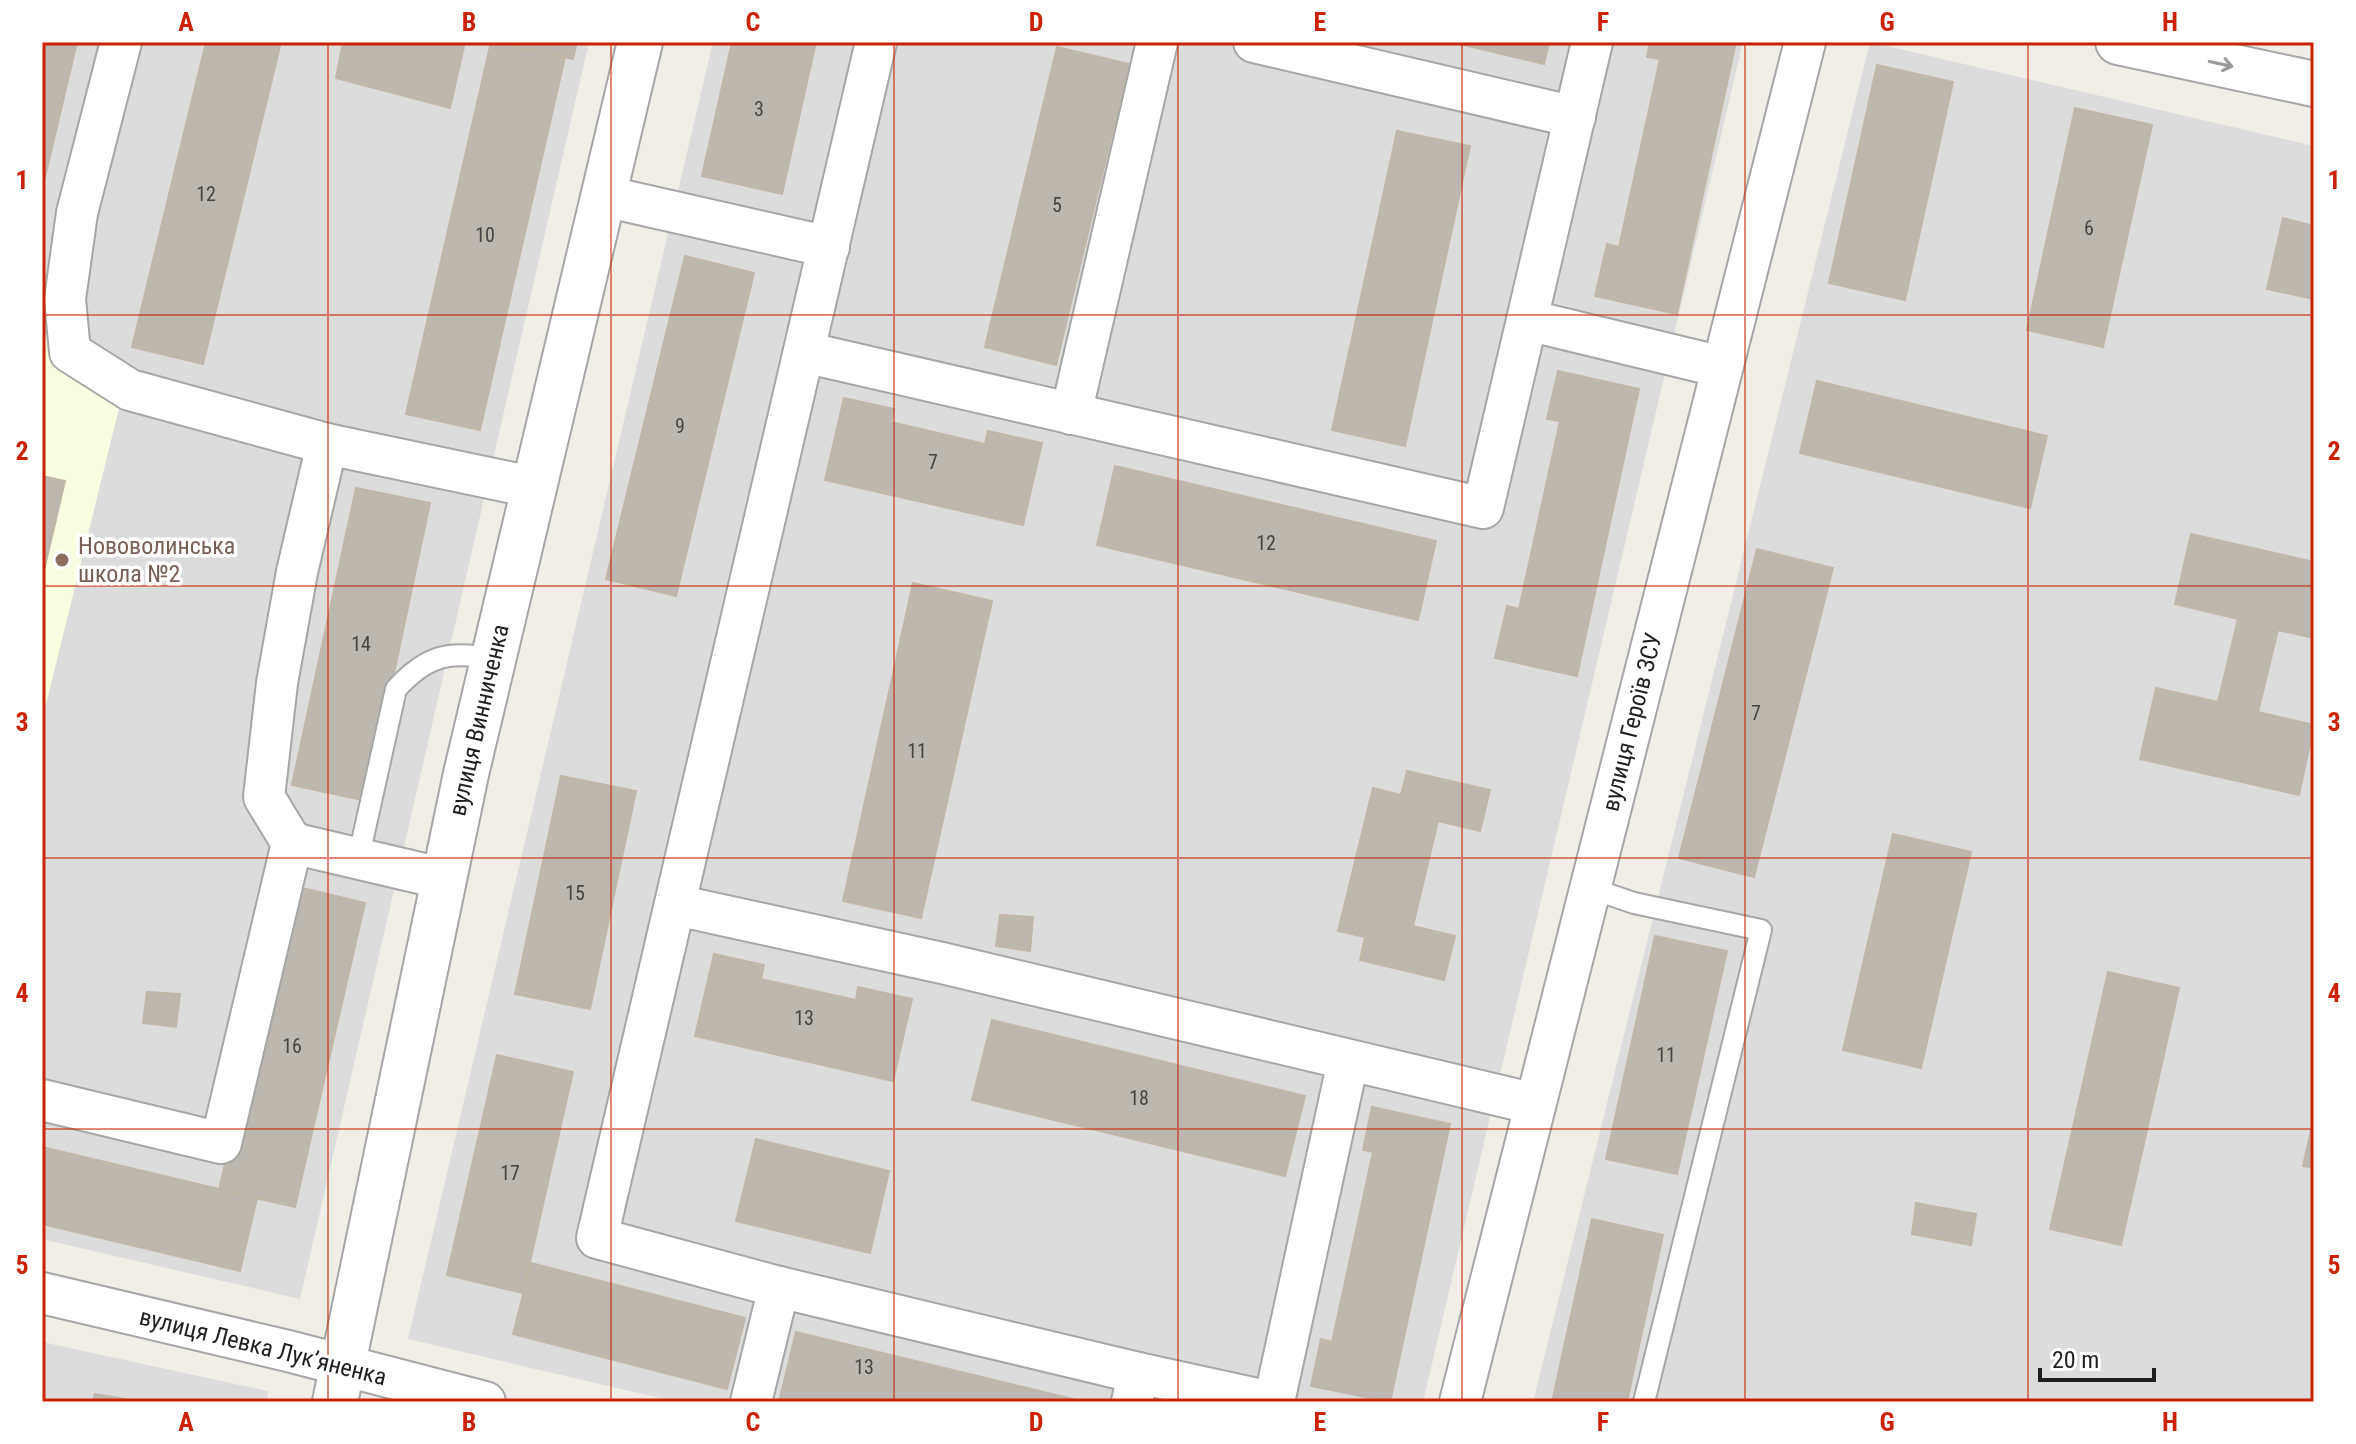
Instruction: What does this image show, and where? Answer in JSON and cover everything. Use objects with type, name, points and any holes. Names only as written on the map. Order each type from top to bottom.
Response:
[{"type":"street","points":[[121,42],[77,213],[65,299],[70,352],[130,390],[327,444],[532,487]]},
{"type":"street","name":"вулиця Винниченка","points":[[339,1383],[493,659],[640,42]]},
{"type":"street","points":[[876,42],[597,1238],[1135,1387],[1272,1402],[1348,1061]]},
{"type":"street","points":[[1071,414],[1157,42]]},
{"type":"street","points":[[1254,42],[1575,117]]},
{"type":"street","points":[[804,352],[1483,508],[1592,42]]},
{"type":"street","name":"вулиця Героїв ЗСУ","points":[[1460,1402],[1805,42]]},
{"type":"street","points":[[2118,42],[2314,84]]},
{"type":"street","points":[[604,196],[829,247]]},
{"type":"street","points":[[1527,320],[1722,367]]},
{"type":"street","points":[[327,444],[297,572],[277,683],[264,797],[292,843],[445,879]]},
{"type":"street","points":[[42,1100],[221,1143],[292,843]]},
{"type":"street","points":[[676,905],[942,963],[1535,1104]]},
{"type":"street","points":[[751,1402],[779,1287]]},
{"type":"street","name":"вулиця Левка Лукʼяненка","points":[[42,1293],[339,1383],[485,1402]]},
{"type":"lane","points":[[358,860],[396,689],[414,670],[458,652],[493,659]]},
{"type":"lane","points":[[1590,888],[1634,903],[1761,930],[1644,1402]]},
{"type":"shaded area","points":[[42,42],[589,42],[300,1299],[42,1239],[42,720],[121,400],[67,342],[42,336]]},
{"type":"shaded area","points":[[713,42],[1743,42],[1423,1402],[676,1402],[408,1339]]},
{"type":"shaded area","points":[[1870,42],[2314,146],[2314,1402],[1533,1402]]},
{"type":"shaded area","name":"Нововолинська школа №2","points":[[42,336],[67,342],[121,400],[42,720]]},
{"type":"shaded area","points":[[42,1342],[268,1391],[266,1402],[42,1402]]},
{"type":"building","points":[[42,42],[77,42],[42,190]]},
{"type":"building","points":[[206,42],[281,42],[203,364],[132,347]]},
{"type":"building","points":[[343,42],[465,42],[450,108],[336,78]]},
{"type":"building","points":[[491,42],[565,57],[480,430],[406,414]]},
{"type":"building","points":[[496,42],[577,42],[573,59]]},
{"type":"building","points":[[732,42],[816,42],[782,194],[702,176]]},
{"type":"building","points":[[1451,42],[1549,42],[1544,64]]},
{"type":"building","points":[[1650,42],[1736,42],[1677,314],[1595,296],[1607,244],[1619,247],[1660,59],[1647,57]]},
{"type":"building","points":[[1057,47],[1129,64],[1056,365],[985,347]]},
{"type":"building","points":[[1877,65],[1953,82],[1905,300],[1829,283]]},
{"type":"building","points":[[2075,108],[2152,125],[2103,347],[2027,330]]},
{"type":"building","points":[[1397,131],[1470,146],[1405,446],[1332,430]]},
{"type":"building","points":[[2283,218],[2314,226],[2314,299],[2267,289]]},
{"type":"building","points":[[685,256],[754,273],[676,596],[606,579]]},
{"type":"building","points":[[1558,371],[1639,389],[1577,676],[1495,658],[1507,606],[1519,609],[1560,421],[1547,419]]},
{"type":"building","points":[[1817,381],[2047,436],[2030,508],[1800,453]]},
{"type":"building","points":[[844,398],[894,409],[891,422],[985,444],[988,431],[1042,443],[1023,525],[825,480]]},
{"type":"building","points":[[1115,466],[1436,541],[1418,620],[1097,545]]},
{"type":"building","points":[[42,476],[65,481],[42,579]]},
{"type":"building","points":[[356,488],[430,503],[367,801],[292,785]]},
{"type":"building","points":[[2191,534],[2314,562],[2314,638],[2278,630],[2258,712],[2314,725],[2299,795],[2140,759],[2156,688],[2218,702],[2238,619],[2175,604]]},
{"type":"building","points":[[1757,549],[1833,568],[1754,877],[1679,858]]},
{"type":"building","points":[[913,583],[992,601],[921,918],[843,901]]},
{"type":"building","points":[[1407,771],[1490,790],[1480,831],[1438,821],[1413,926],[1455,936],[1444,980],[1360,960],[1365,937],[1338,931],[1373,788],[1401,795]]},
{"type":"building","points":[[561,776],[636,791],[590,1009],[515,994]]},
{"type":"building","points":[[1893,834],[1971,852],[1921,1068],[1843,1050]]},
{"type":"building","points":[[290,885],[365,903],[295,1207],[219,1190]]},
{"type":"building","points":[[1000,915],[1033,917],[1030,951],[996,946]]},
{"type":"building","points":[[1655,936],[1727,951],[1677,1174],[1606,1159]]},
{"type":"building","points":[[714,954],[764,965],[761,979],[856,1000],[858,987],[912,999],[893,1081],[695,1036]]},
{"type":"building","points":[[2108,972],[2179,988],[2121,1245],[2050,1229]]},
{"type":"building","points":[[147,992],[180,994],[176,1027],[143,1023]]},
{"type":"building","points":[[992,1020],[1305,1096],[1285,1176],[972,1100]]},
{"type":"building","points":[[497,1055],[573,1072],[523,1293],[447,1275]]},
{"type":"building","points":[[1372,1107],[1450,1124],[1390,1402],[1311,1386],[1321,1339],[1332,1342],[1373,1152],[1363,1150]]},
{"type":"building","points":[[2314,1117],[2314,1168],[2303,1166]]},
{"type":"building","points":[[756,1139],[889,1171],[870,1253],[736,1221]]},
{"type":"building","points":[[42,1147],[257,1198],[240,1271],[42,1224]]},
{"type":"building","points":[[1916,1203],[1976,1214],[1971,1245],[1912,1234]]},
{"type":"building","points":[[1592,1219],[1663,1235],[1627,1402],[1552,1402]]},
{"type":"building","points":[[531,1263],[745,1318],[727,1389],[513,1334]]},
{"type":"building","points":[[796,1332],[1085,1402],[779,1402]]},
{"type":"building","points":[[95,1394],[142,1402],[93,1402]]},
{"type":"place","name":"Нововолинська школа №2","points":[[62,560]]}]
